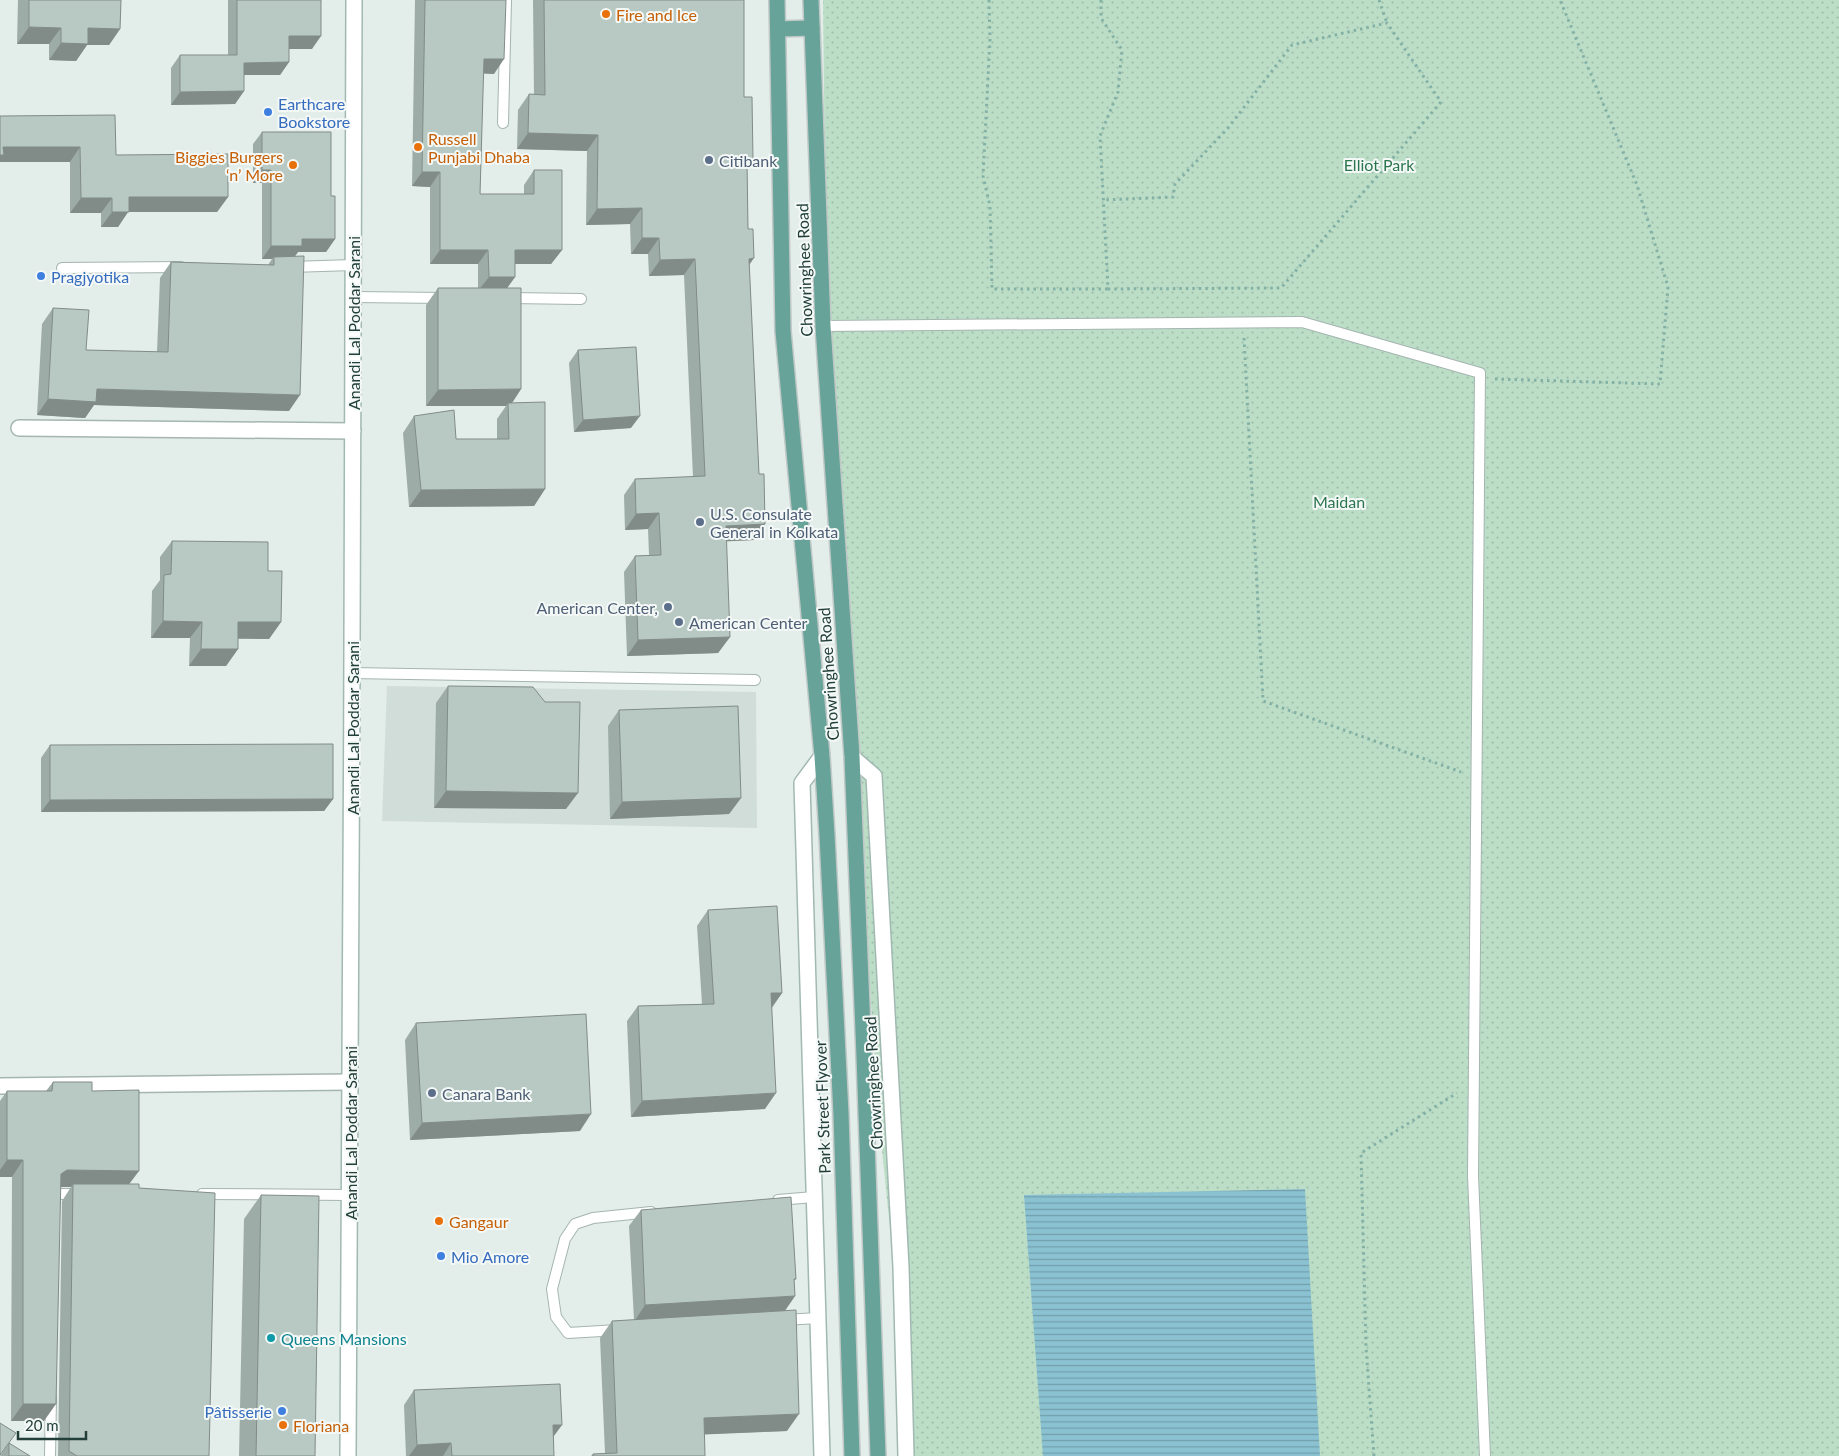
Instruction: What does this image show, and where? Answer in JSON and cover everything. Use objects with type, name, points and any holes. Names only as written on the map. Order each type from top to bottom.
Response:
[{"type":"main road","name":"Chowringhee Road","points":[[777,0],[783,331],[822,756]]},
{"type":"main road","name":"Chowringhee Road","points":[[811,0],[823,326],[852,757]]},
{"type":"main road","points":[[778,28],[812,28]]},
{"type":"main road","name":"Park Street Flyover","points":[[822,756],[841,1114],[852,1456]]},
{"type":"main road","points":[[852,757],[878,1456]]},
{"type":"street","name":"Anandi Lal Poddar Sarani","points":[[348,1456],[354,0]]},
{"type":"street","points":[[19,428],[353,431]]},
{"type":"street","name":"Chowringhee Road","points":[[822,756],[802,783],[822,1456]]},
{"type":"street","name":"Chowringhee Road","points":[[852,757],[874,776],[901,1267],[906,1456]]},
{"type":"street","points":[[0,1086],[350,1082]]},
{"type":"lane","points":[[503,123],[506,0]]},
{"type":"lane","points":[[284,267],[353,265]]},
{"type":"lane","points":[[62,268],[188,267]]},
{"type":"lane","points":[[354,297],[455,298]]},
{"type":"lane","points":[[504,298],[581,299]]},
{"type":"lane","points":[[823,326],[1302,322],[1480,373],[1473,1176],[1485,1456]]},
{"type":"lane","points":[[351,673],[755,680]]},
{"type":"lane","points":[[54,1214],[55,1194],[91,1194]]},
{"type":"lane","points":[[193,1194],[212,1199],[350,1195]]},
{"type":"lane","points":[[772,1201],[814,1197]]},
{"type":"lane","points":[[627,1330],[568,1333],[556,1317],[552,1289],[565,1239],[575,1224],[593,1218],[663,1211]]},
{"type":"lane","points":[[776,1321],[818,1318]]},
{"type":"lane","points":[[50,1456],[51,1388]]},
{"type":"path","points":[[989,0],[990,39],[983,176],[990,206],[992,289],[1281,288],[1441,102],[1387,24],[1379,0]]},
{"type":"path","points":[[1101,0],[1101,18],[1122,50],[1118,92],[1100,136],[1108,289]]},
{"type":"path","points":[[1480,378],[1660,384],[1668,287],[1637,184],[1560,0]]},
{"type":"path","points":[[1103,200],[1173,197],[1175,184],[1228,128],[1292,45],[1387,24]]},
{"type":"path","points":[[1243,322],[1263,701],[1476,777]]},
{"type":"path","points":[[1374,1456],[1366,1347],[1361,1153],[1474,1082]]},
{"type":"shaded area","points":[[387,686],[756,692],[757,828],[382,821]]},
{"type":"green space","name":"Maidan","points":[[823,0],[1839,0],[1839,1456],[913,1456],[879,1120],[827,362]]},
{"type":"water","points":[[1305,1189],[1320,1456],[1043,1456],[1024,1195]]},
{"type":"building","points":[[29,0],[121,0],[120,29],[88,28],[88,44],[61,43],[61,28],[29,27]]},
{"type":"building","points":[[237,0],[321,0],[321,36],[289,36],[289,62],[244,63],[244,91],[180,92],[180,55],[237,55]]},
{"type":"building","points":[[425,0],[506,0],[504,59],[484,59],[480,194],[534,194],[534,170],[562,170],[562,250],[515,250],[515,277],[489,277],[488,250],[440,250],[440,172],[422,172]]},
{"type":"building","points":[[544,0],[744,0],[744,97],[752,97],[753,161],[747,161],[748,229],[753,229],[754,258],[749,259],[759,474],[764,474],[765,524],[726,526],[730,637],[638,640],[635,556],[661,555],[659,513],[636,514],[635,479],[705,476],[695,259],[660,260],[659,238],[642,238],[642,208],[597,209],[598,135],[528,133],[529,94],[545,95]]},
{"type":"building","points":[[115,115],[116,155],[228,154],[228,197],[129,197],[129,212],[112,212],[112,198],[81,198],[80,147],[3,147],[4,155],[0,155],[0,116]]},
{"type":"building","points":[[262,132],[331,132],[331,196],[335,196],[335,239],[302,239],[302,246],[271,246],[271,170],[262,170]]},
{"type":"building","points":[[304,256],[300,395],[97,389],[96,402],[48,399],[53,308],[89,310],[86,350],[168,352],[171,262],[274,265],[274,257]]},
{"type":"building","points":[[438,288],[521,288],[521,389],[438,390]]},
{"type":"building","points":[[636,347],[640,416],[583,420],[578,350]]},
{"type":"building","points":[[545,402],[545,489],[421,490],[414,416],[454,410],[456,439],[509,439],[508,403]]},
{"type":"building","points":[[172,541],[268,542],[268,571],[282,571],[281,622],[238,622],[238,649],[201,649],[202,622],[163,621],[164,575],[171,574]]},
{"type":"building","points":[[448,686],[533,687],[545,702],[580,702],[578,793],[446,791]]},
{"type":"building","points":[[738,706],[741,798],[622,802],[619,710]]},
{"type":"building","points":[[333,744],[333,799],[50,800],[50,745]]},
{"type":"building","points":[[777,906],[782,993],[771,993],[776,1093],[642,1101],[638,1006],[714,1004],[708,910]]},
{"type":"building","points":[[586,1014],[591,1114],[422,1123],[416,1023]]},
{"type":"building","points":[[53,1082],[92,1082],[92,1091],[139,1090],[139,1171],[67,1170],[61,1174],[56,1404],[23,1404],[23,1160],[7,1160],[7,1091],[52,1091]]},
{"type":"building","points":[[73,1184],[139,1184],[139,1188],[215,1193],[209,1456],[77,1456],[69,1451]]},
{"type":"building","name":"Queens Mansions","points":[[261,1195],[319,1196],[315,1456],[256,1456]]},
{"type":"building","points":[[791,1197],[796,1279],[794,1279],[795,1296],[645,1305],[641,1210]]},
{"type":"building","points":[[796,1310],[799,1414],[704,1418],[705,1456],[593,1456],[593,1454],[617,1453],[612,1321]]},
{"type":"building","points":[[560,1384],[562,1425],[553,1425],[554,1456],[452,1456],[451,1443],[417,1445],[414,1390]]},
{"type":"building","points":[[0,1423],[16,1433],[0,1455]]},
{"type":"building","points":[[9,1443],[30,1456],[9,1456]]},
{"type":"place","name":"Fire and Ice","points":[[606,14]]},
{"type":"place","name":"Earthcare Bookstore","points":[[268,112]]},
{"type":"place","name":"Russell Punjabi Dhaba","points":[[418,147]]},
{"type":"place","name":"Citibank","points":[[709,160]]},
{"type":"place","name":"Biggies Burgers ‘n’ More","points":[[293,165]]},
{"type":"place","name":"Pragjyotika","points":[[41,276]]},
{"type":"place","name":"U.S. Consulate General in Kolkata","points":[[700,522]]},
{"type":"place","name":"American Center,","points":[[668,607]]},
{"type":"place","name":"American Center","points":[[679,622]]},
{"type":"place","name":"Canara Bank","points":[[432,1093]]},
{"type":"place","name":"Gangaur","points":[[439,1221]]},
{"type":"place","name":"Mio Amore","points":[[441,1256]]},
{"type":"place","name":"Queens Mansions","points":[[271,1338]]},
{"type":"place","name":"Pâtisserie","points":[[282,1411]]},
{"type":"place","name":"Floriana","points":[[283,1425]]},
{"type":"park label","name":"Elliot Park","points":[[1379,164]]}]
